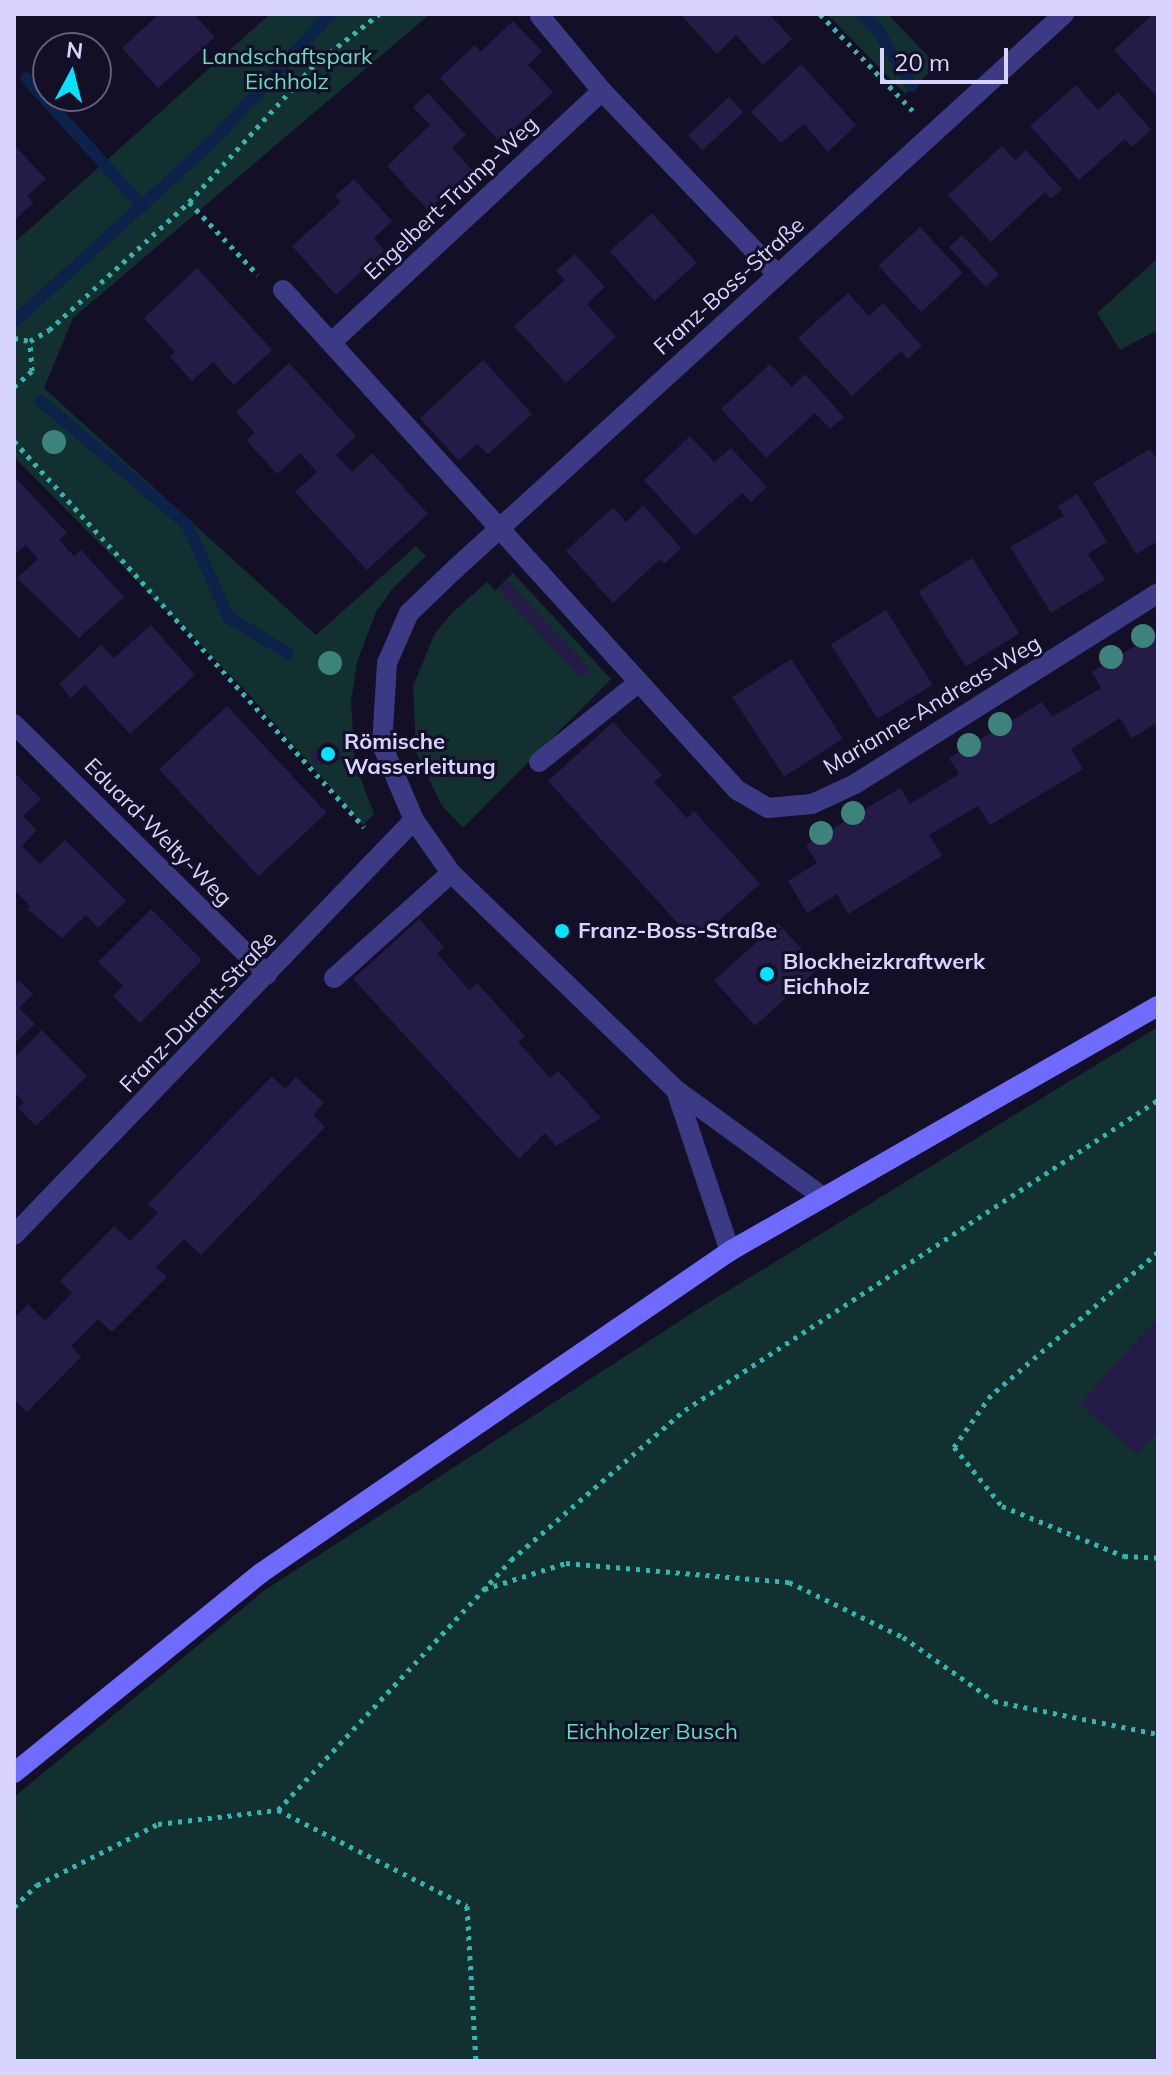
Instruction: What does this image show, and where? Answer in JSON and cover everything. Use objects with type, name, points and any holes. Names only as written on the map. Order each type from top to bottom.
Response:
[{"type":"main road","points":[[14,1773],[261,1573],[730,1251],[1158,1006]]},
{"type":"street","name":"Franz-Boss-Straße","points":[[823,1197],[676,1090],[451,873],[414,820],[382,745],[387,663],[409,613],[1064,14]]},
{"type":"street","points":[[540,16],[602,91],[777,274]]},
{"type":"street","name":"Engelbert-Trump-Weg","points":[[333,341],[602,91]]},
{"type":"street","points":[[283,290],[333,341],[500,528]]},
{"type":"street","name":"Marianne-Andreas-Weg","points":[[500,528],[737,790],[768,808],[812,804],[855,784],[1158,593]]},
{"type":"street","points":[[539,762],[638,683]]},
{"type":"street","name":"Eduard-Welty-Weg","points":[[14,724],[267,974]]},
{"type":"street","name":"Franz-Durant-Straße","points":[[17,1225],[267,974],[414,820]]},
{"type":"street","points":[[334,978],[451,873]]},
{"type":"street","name":"Franz-Boss-Straße","points":[[676,1090],[730,1251]]},
{"type":"path","points":[[14,338],[30,341],[49,330],[189,202],[314,65],[379,14]]},
{"type":"path","points":[[820,14],[933,132]]},
{"type":"path","points":[[189,202],[253,272]]},
{"type":"path","points":[[14,387],[32,371],[30,341]]},
{"type":"path","points":[[14,441],[386,852]]},
{"type":"path","points":[[278,1810],[484,1589],[685,1410],[1158,1100]]},
{"type":"path","points":[[1158,1252],[991,1395],[954,1447],[1002,1506],[1124,1556],[1158,1558]]},
{"type":"path","points":[[484,1589],[566,1563],[789,1582],[903,1637],[994,1701],[1158,1734]]},
{"type":"path","points":[[14,1907],[37,1885],[158,1824],[278,1810],[467,1906],[476,2061]]},
{"type":"green space","name":"Landschaftspark Eichholz","points":[[270,14],[430,14],[73,318],[44,388],[316,635],[416,546],[426,556],[393,588],[376,612],[357,662],[351,702],[355,763],[374,814],[363,825],[248,693],[14,457],[14,243]]},
{"type":"green space","points":[[827,14],[888,14],[937,66],[905,94]]},
{"type":"green space","points":[[1158,258],[1158,330],[1120,350],[1097,313]]},
{"type":"green space","points":[[513,573],[611,679],[463,828],[442,806],[416,752],[413,686],[435,633],[453,612],[487,582],[495,591]]},
{"type":"green space","name":"Eichholzer Busch","points":[[1158,1027],[1158,2061],[14,2061],[14,1797],[265,1590],[695,1311]]},
{"type":"building","points":[[159,14],[194,14],[215,37],[158,88],[122,48]]},
{"type":"building","points":[[680,14],[769,14],[792,39],[763,65],[736,35],[717,54]]},
{"type":"building","points":[[1153,14],[1158,14],[1158,98],[1114,50]]},
{"type":"building","points":[[513,21],[542,51],[528,65],[553,92],[500,142],[440,78],[475,45],[480,52]]},
{"type":"building","points":[[801,64],[856,125],[828,152],[804,124],[781,143],[751,112]]},
{"type":"building","points":[[1076,85],[1098,110],[1118,92],[1151,130],[1132,147],[1125,139],[1079,180],[1030,126]]},
{"type":"building","points":[[428,93],[466,135],[452,148],[472,170],[428,210],[387,166],[430,125],[413,107]]},
{"type":"building","points":[[729,97],[743,112],[702,151],[688,135]]},
{"type":"building","points":[[14,145],[46,179],[27,196],[33,203],[14,221]]},
{"type":"building","points":[[1002,146],[1015,160],[1026,150],[1062,189],[1051,199],[1045,192],[991,242],[948,195]]},
{"type":"building","points":[[354,179],[392,221],[374,238],[384,250],[336,295],[292,246],[341,202],[335,196]]},
{"type":"building","points":[[652,213],[697,263],[654,301],[610,251]]},
{"type":"building","points":[[920,227],[963,273],[921,312],[878,266]]},
{"type":"building","points":[[962,235],[999,274],[986,287],[949,247]]},
{"type":"building","points":[[575,254],[605,287],[587,304],[616,337],[566,383],[514,326],[565,280],[556,271]]},
{"type":"building","points":[[197,268],[272,350],[234,385],[213,362],[192,381],[170,357],[175,352],[144,318]]},
{"type":"building","points":[[848,293],[869,316],[883,303],[922,346],[908,359],[901,351],[852,396],[798,338]]},
{"type":"building","points":[[483,360],[532,414],[488,454],[477,444],[459,461],[420,418]]},
{"type":"building","points":[[289,363],[356,436],[336,455],[352,472],[372,453],[428,514],[367,570],[295,492],[317,472],[300,453],[277,474],[246,440],[255,433],[236,412]]},
{"type":"building","points":[[770,364],[792,387],[805,374],[844,417],[830,429],[815,413],[766,458],[721,409]]},
{"type":"building","points":[[690,436],[714,462],[731,448],[767,487],[751,502],[742,493],[695,536],[644,480]]},
{"type":"building","points":[[1150,449],[1158,462],[1158,541],[1136,554],[1093,483]]},
{"type":"building","points":[[14,476],[67,533],[59,540],[74,556],[81,550],[124,597],[79,638],[17,578],[38,559],[26,545],[14,555]]},
{"type":"building","points":[[1077,494],[1107,542],[1088,554],[1105,580],[1051,613],[1010,547],[1064,516],[1058,506]]},
{"type":"building","points":[[643,505],[681,548],[664,564],[660,559],[613,603],[566,551],[613,507],[626,522]]},
{"type":"building","points":[[972,558],[1019,633],[966,667],[919,591]]},
{"type":"building","points":[[508,581],[591,669],[581,678],[498,590]]},
{"type":"building","points":[[886,610],[933,685],[878,719],[831,644]]},
{"type":"building","points":[[151,625],[195,675],[130,734],[85,685],[71,698],[59,684],[101,645],[114,658]]},
{"type":"building","points":[[1158,632],[1158,722],[1132,738],[1120,718],[1071,749],[1083,769],[990,825],[978,806],[929,835],[942,856],[848,914],[837,894],[807,913],[788,881],[817,863],[806,845],[900,788],[910,804],[959,774],[949,758],[1042,702],[1052,717],[1101,688],[1092,672]]},
{"type":"building","points":[[791,659],[843,739],[784,777],[732,697]]},
{"type":"building","points":[[227,706],[327,813],[259,876],[159,769]]},
{"type":"building","points":[[613,722],[662,775],[654,782],[687,818],[694,811],[760,884],[695,942],[548,781]]},
{"type":"building","points":[[339,746],[342,760],[314,766],[311,752]]},
{"type":"building","points":[[14,772],[41,799],[23,816],[37,830],[22,846],[40,864],[65,840],[126,901],[98,928],[86,915],[62,938],[27,909],[30,906],[14,890]]},
{"type":"building","points":[[151,909],[202,960],[140,1023],[113,996],[123,986],[98,962]]},
{"type":"building","points":[[419,919],[444,947],[437,953],[469,990],[477,983],[525,1036],[518,1042],[550,1078],[558,1071],[601,1118],[556,1146],[545,1133],[519,1159],[353,979]]},
{"type":"building","name":"Blockheizkraftwerk Eichholz","points":[[778,923],[819,968],[755,1026],[714,981]]},
{"type":"building","points":[[19,981],[33,994],[19,1008],[35,1024],[14,1044],[14,986]]},
{"type":"building","points":[[42,1030],[87,1076],[36,1126],[18,1108],[24,1102],[14,1092],[14,1058]]},
{"type":"building","points":[[272,1076],[285,1089],[296,1077],[324,1103],[313,1115],[325,1127],[201,1255],[184,1239],[156,1267],[167,1277],[112,1332],[98,1319],[71,1346],[81,1357],[27,1412],[14,1399],[14,1318],[28,1304],[45,1321],[72,1293],[60,1281],[114,1226],[130,1241],[158,1213],[148,1204]]},
{"type":"building","points":[[1158,1317],[1158,1431],[1137,1454],[1080,1404]]},
{"type":"waterway","points":[[14,322],[213,141],[330,14]]},
{"type":"waterway","points":[[862,14],[877,29],[912,86]]},
{"type":"waterway","points":[[26,78],[143,207]]},
{"type":"waterway","points":[[41,401],[187,525],[229,618],[288,653]]},
{"type":"place","name":"Römische Wasserleitung","points":[[328,754]]},
{"type":"place","name":"Franz-Boss-Straße","points":[[562,931]]},
{"type":"place","name":"Blockheizkraftwerk Eichholz","points":[[767,974]]}]
